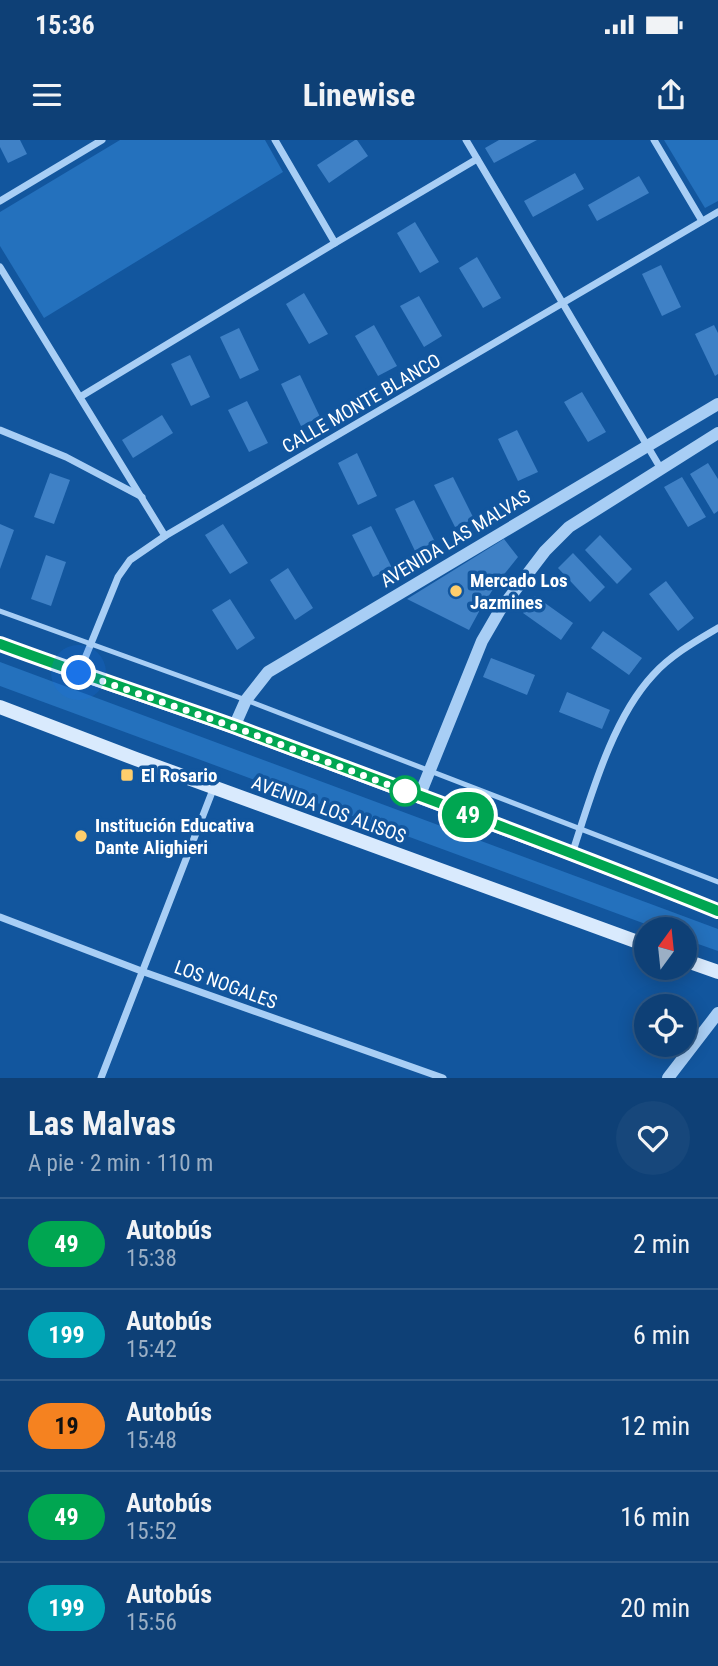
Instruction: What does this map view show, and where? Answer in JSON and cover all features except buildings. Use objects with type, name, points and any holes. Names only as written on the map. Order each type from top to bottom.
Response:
[{"type":"main road","points":[[0,644],[234,727],[716,906]]},
{"type":"main road","name":"AVENIDA LOS ALISOS","points":[[0,707],[634,941]]},
{"type":"main road","points":[[697,965],[718,972]]},
{"type":"street","points":[[0,201],[102,140]]},
{"type":"street","points":[[275,140],[335,243]]},
{"type":"street","points":[[466,140],[661,469]]},
{"type":"street","points":[[654,140],[702,221]]},
{"type":"street","points":[[80,397],[477,159]]},
{"type":"street","name":"CALLE MONTE BLANCO","points":[[79,673],[118,577],[130,560],[165,536],[718,212]]},
{"type":"street","points":[[0,267],[165,536]]},
{"type":"street","name":"AVENIDA LAS MALVAS","points":[[234,727],[246,700],[268,672],[718,404]]},
{"type":"street","points":[[0,430],[66,457],[142,497]]},
{"type":"street","points":[[419,797],[482,641],[500,610],[545,551],[569,527],[718,433]]},
{"type":"street","points":[[572,854],[617,727],[634,700],[653,675],[678,653],[718,628]]},
{"type":"street","points":[[101,1078],[214,787]]},
{"type":"street","name":"LOS NOGALES","points":[[0,918],[443,1078]]},
{"type":"street","points":[[668,1078],[718,1013]]},
{"type":"lane","points":[[0,611],[246,700],[718,882]]},
{"type":"shaded area","points":[[120,140],[265,140],[283,172],[44,318],[0,246],[0,212]]},
{"type":"shaded area","points":[[664,140],[718,140],[718,201],[705,208]]},
{"type":"shaded area","points":[[0,662],[686,917],[634,917],[634,920],[0,686]]},
{"type":"shaded area","points":[[697,921],[718,929],[718,951],[697,944]]},
{"type":"bus line","name":"49","points":[[0,644],[234,727],[718,911]]},
{"type":"place","name":"Mercado Los Jazmines","points":[[456,591]]},
{"type":"place","name":"El Rosario","points":[[127,775]]},
{"type":"place","name":"Institución Educativa Dante Alighieri","points":[[81,836]]},
{"type":"route","points":[[79,673],[405,791]]}]
